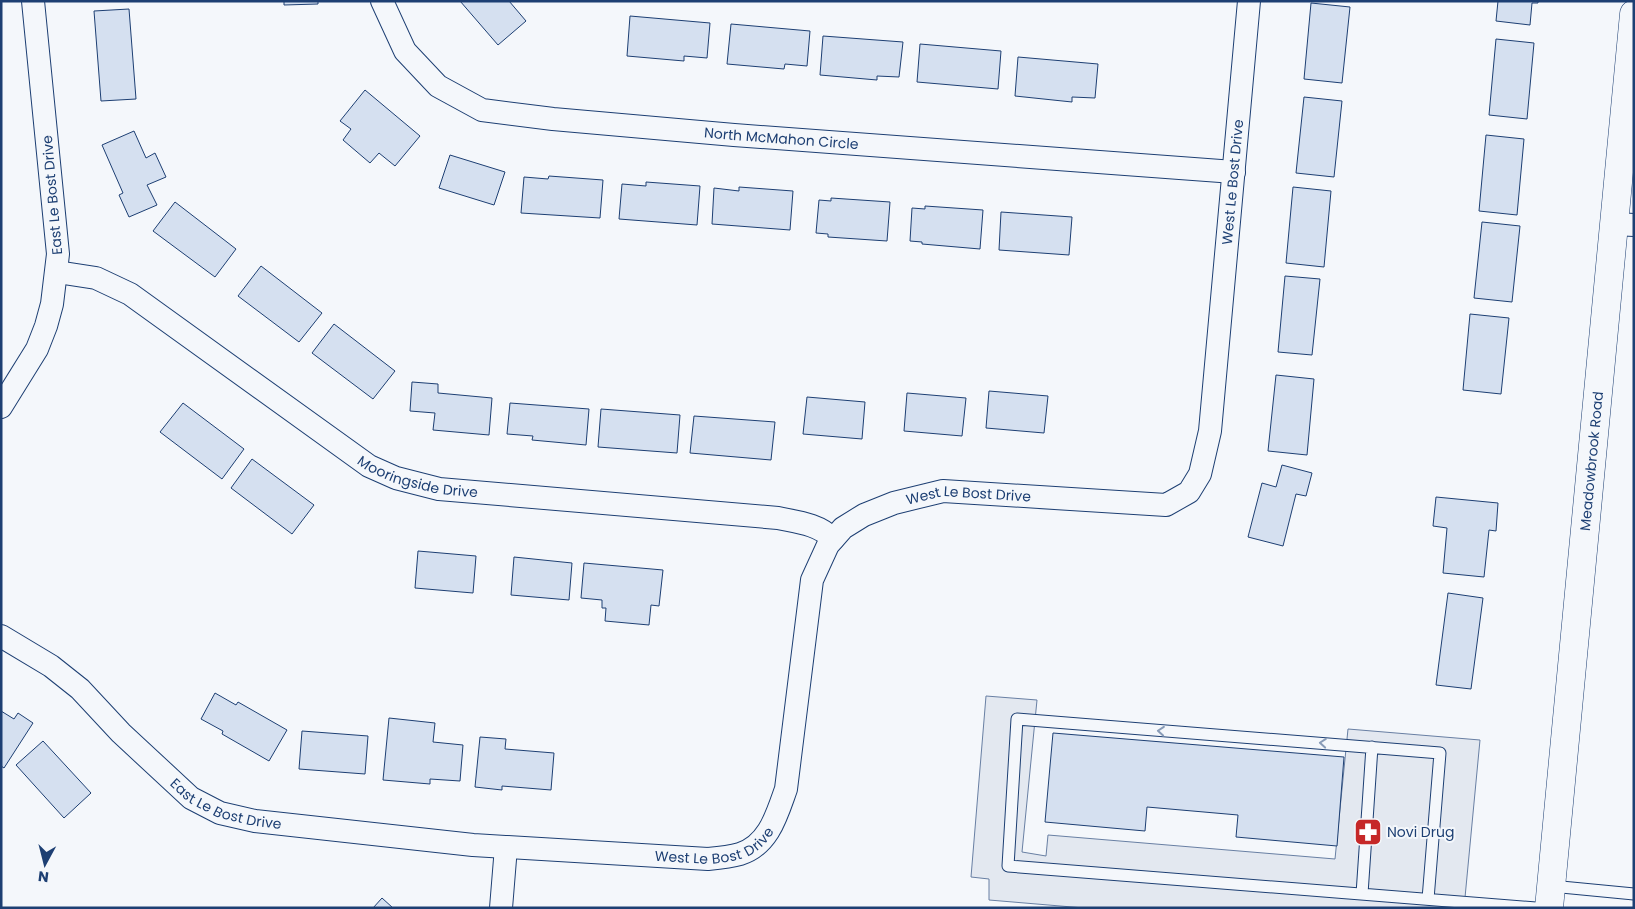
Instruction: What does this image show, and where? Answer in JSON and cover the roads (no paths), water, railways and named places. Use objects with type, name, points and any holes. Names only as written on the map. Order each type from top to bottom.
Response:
[{"type":"street","name":"East Le Bost Drive","points":[[1,407],[37,349],[52,304],[57,272],[57,224],[33,1]]},
{"type":"street","name":"North McMahon Circle","points":[[382,1],[405,51],[438,86],[482,110],[553,119],[734,135],[1234,172]]},
{"type":"street","name":"West Le Bost Drive","points":[[506,847],[708,859],[741,854],[763,840],[775,820],[786,789],[812,580],[832,539],[843,528],[864,515],[894,503],[943,491],[1166,505],[1189,492],[1200,474],[1210,431],[1249,1]]},
{"type":"street","name":"Meadowbrook Road","points":[[1545,900],[1624,225],[1634,14]]},
{"type":"street","name":"Mooringside Drive","points":[[57,272],[96,278],[130,294],[369,466],[396,478],[439,489],[778,518],[811,525],[827,533],[832,539]]},
{"type":"street","name":"East Le Bost Drive","points":[[1,636],[51,666],[80,689],[169,780],[191,798],[220,813],[255,821],[506,847]]},
{"type":"street","points":[[501,908],[506,847]]},
{"type":"lane","points":[[1428,899],[1440,753],[1017,719],[1008,866],[1428,899],[1545,900],[1634,894]]},
{"type":"lane","points":[[1362,894],[1372,747]]},
{"type":"place","name":"Novi Drug","points":[[1368,832]]}]
